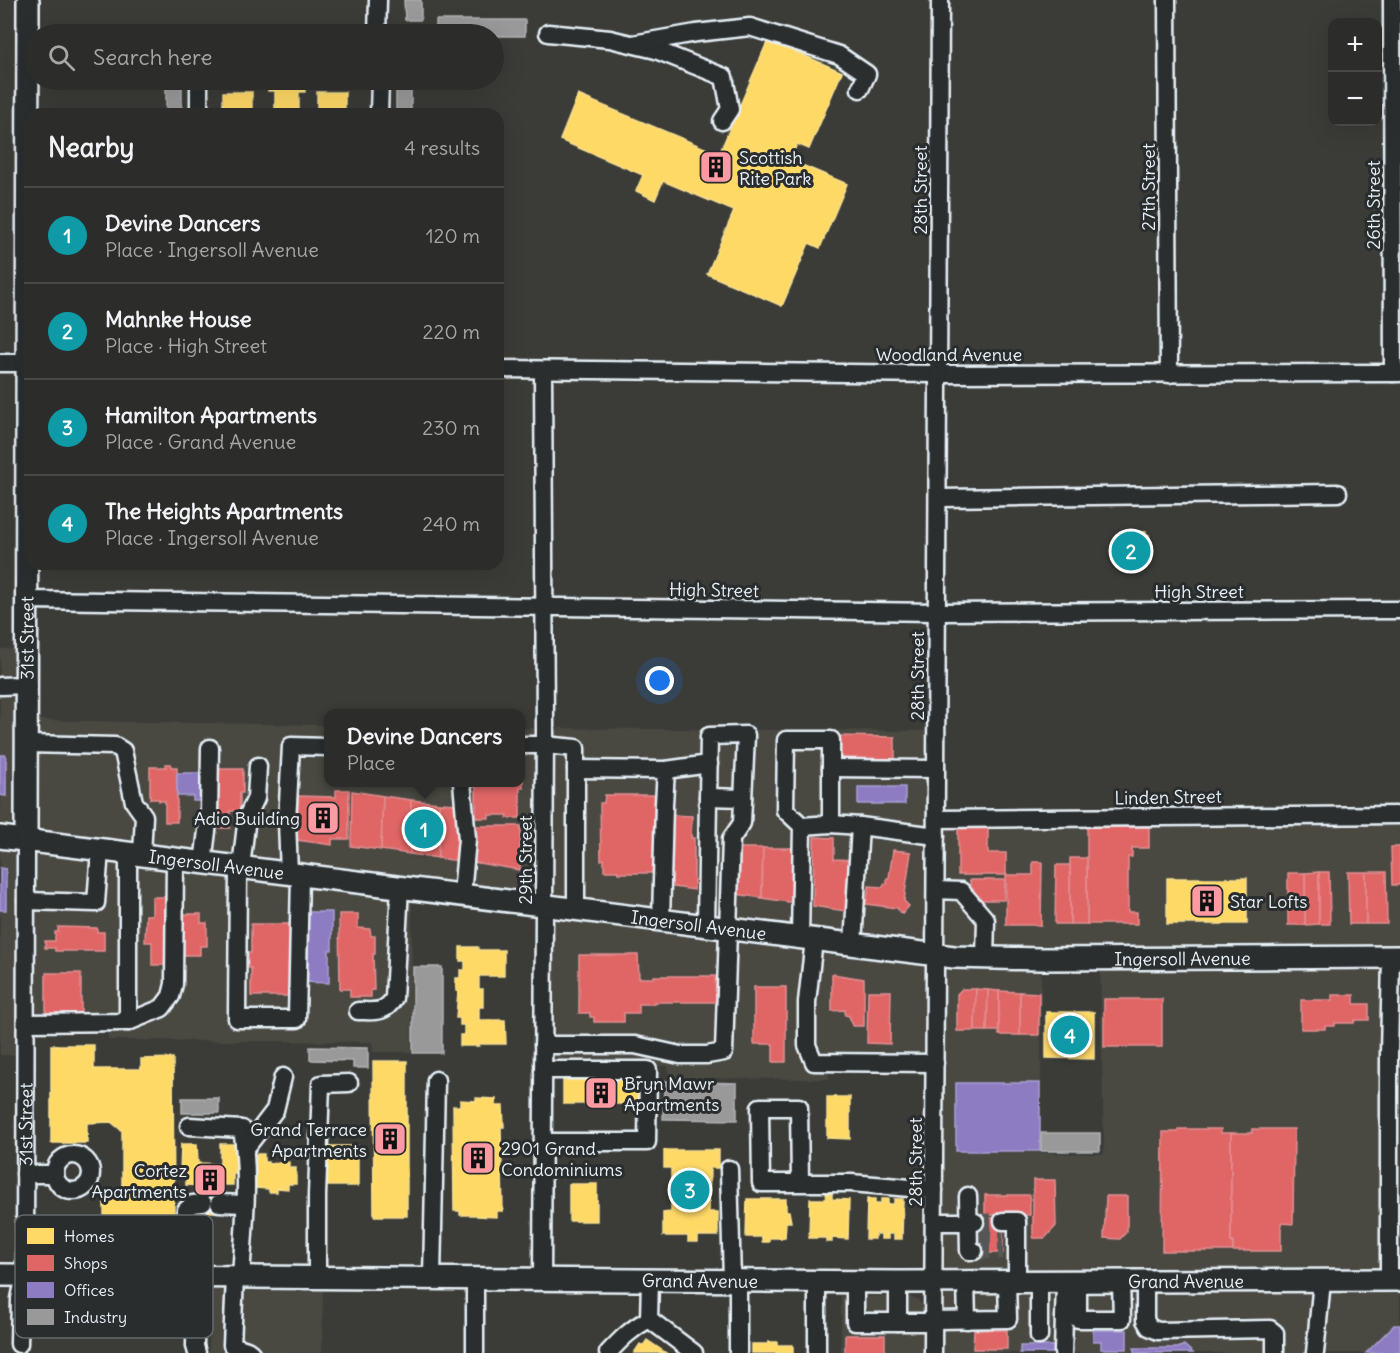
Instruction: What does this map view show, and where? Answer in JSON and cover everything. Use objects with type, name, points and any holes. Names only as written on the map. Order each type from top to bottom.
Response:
[{"type":"main road","name":"31st Street","points":[[28,0],[28,24]]},
{"type":"main road","name":"31st Street","points":[[28,90],[28,108]]},
{"type":"main road","name":"31st Street","points":[[26,840],[27,570]]},
{"type":"main road","name":"Ingersoll Avenue","points":[[0,837],[935,955],[985,958],[1112,959],[1395,957]]},
{"type":"main road","name":"Grand Avenue","points":[[213,1276],[898,1282],[1394,1280]]},
{"type":"street","points":[[377,24],[378,0]]},
{"type":"street","name":"28th Street","points":[[933,1353],[940,0]]},
{"type":"street","name":"27th Street","points":[[1167,0],[1169,374]]},
{"type":"street","name":"26th Street","points":[[1392,0],[1396,373]]},
{"type":"street","points":[[633,44],[696,33],[750,27],[838,55],[867,74],[860,89]]},
{"type":"street","points":[[548,33],[610,39],[633,44],[656,50],[724,77],[730,109],[722,121]]},
{"type":"street","points":[[199,90],[199,108]]},
{"type":"street","points":[[379,108],[380,90]]},
{"type":"street","points":[[0,363],[24,363]]},
{"type":"street","name":"Woodland Avenue","points":[[504,369],[938,374],[1396,373]]},
{"type":"street","name":"29th Street","points":[[542,1279],[543,370]]},
{"type":"street","points":[[938,498],[1338,493]]},
{"type":"street","name":"High Street","points":[[27,600],[937,612],[1400,610]]},
{"type":"street","points":[[0,686],[27,685]]},
{"type":"street","points":[[543,1045],[635,1046],[680,1054],[707,1055],[724,1052],[731,839],[742,823],[746,735],[709,736],[706,926]]},
{"type":"street","points":[[831,824],[831,740],[786,740],[785,810],[802,826],[807,939],[807,1045],[814,1062],[935,1063]]},
{"type":"street","points":[[27,744],[115,746],[123,751],[134,802],[144,816],[135,854],[128,1022]]},
{"type":"street","points":[[525,745],[576,748],[576,910]]},
{"type":"street","points":[[258,766],[256,798],[247,817],[239,867],[237,1019],[297,1019],[294,874],[287,822],[291,746],[324,747]]},
{"type":"street","points":[[203,863],[209,815],[210,748]]},
{"type":"street","points":[[576,769],[666,770],[709,764]]},
{"type":"street","points":[[831,768],[936,769]]},
{"type":"street","points":[[661,921],[666,770]]},
{"type":"street","points":[[462,787],[467,839],[462,896]]},
{"type":"street","points":[[708,797],[743,798]]},
{"type":"street","name":"Linden Street","points":[[936,819],[1400,815]]},
{"type":"street","points":[[802,826],[831,824],[860,826],[936,836]]},
{"type":"street","points":[[853,945],[860,826]]},
{"type":"street","name":"31st Street","points":[[25,1215],[26,840]]},
{"type":"street","points":[[26,901],[96,903],[100,850]]},
{"type":"street","points":[[26,1023],[128,1022],[162,1008],[171,996],[174,984],[175,859]]},
{"type":"street","points":[[358,1011],[380,1011],[390,1005],[394,998],[400,887]]},
{"type":"street","points":[[936,890],[961,891],[986,920],[985,958]]},
{"type":"street","points":[[1394,1280],[1389,1055],[1395,957]]},
{"type":"street","points":[[543,1070],[648,1070],[648,1103],[647,1142],[543,1142]]},
{"type":"street","points":[[245,1149],[275,1110],[283,1077]]},
{"type":"street","points":[[432,1278],[435,1080]]},
{"type":"street","points":[[317,1277],[321,1084],[349,1083]]},
{"type":"street","points":[[800,1183],[799,1107],[760,1107],[761,1183],[800,1183],[851,1183],[934,1190]]},
{"type":"street","points":[[189,1126],[242,1128],[245,1149],[244,1203],[232,1349],[247,1350],[250,1353]]},
{"type":"street","points":[[729,1169],[738,1353]]},
{"type":"street","points":[[25,1174],[56,1174]]},
{"type":"street","points":[[934,1222],[972,1233],[968,1197]]},
{"type":"street","points":[[186,1215],[186,1210],[193,1204],[244,1203]]},
{"type":"street","points":[[855,1281],[855,1322],[1008,1319],[1012,1282],[1009,1239]]},
{"type":"street","points":[[475,1278],[475,1353]]},
{"type":"street","points":[[649,1319],[650,1280]]},
{"type":"street","points":[[817,1281],[817,1353]]},
{"type":"street","points":[[1071,1281],[1078,1319],[1122,1319],[1121,1281]]},
{"type":"street","points":[[1063,1353],[1071,1281]]},
{"type":"street","points":[[1145,1281],[1145,1320],[1149,1327],[1158,1331],[1270,1329],[1275,1334],[1275,1353]]},
{"type":"street","points":[[1315,1353],[1322,1281]]},
{"type":"street","points":[[898,1282],[898,1322]]},
{"type":"street","points":[[966,1282],[967,1320]]},
{"type":"street","points":[[1039,1282],[1040,1336]]},
{"type":"street","points":[[608,1353],[626,1333],[649,1319]]},
{"type":"street","points":[[649,1319],[694,1353]]},
{"type":"street","name":"31st Street","points":[[20,1338],[20,1344]]},
{"type":"shaded area","points":[[0,649],[27,649],[27,720],[324,725],[324,787],[525,787],[525,728],[936,731],[936,818],[1400,815],[1400,1055],[1389,1055],[1390,1254],[1400,1254],[1400,1353],[933,1353],[935,1059],[828,1058],[829,1079],[669,1078],[668,1066],[543,1063],[544,906],[412,889],[411,1052],[373,1052],[372,1042],[108,1040],[108,1024],[26,1023],[26,1055],[0,1055]],"holes":[[[1041,959],[1100,959],[1104,1154],[1041,1153]]]},
{"type":"shaded area","points":[[213,1290],[323,1291],[322,1353],[209,1353],[209,1338],[213,1338]]},
{"type":"shaded area","points":[[841,1296],[917,1299],[923,1310],[923,1353],[841,1353]]},
{"type":"building: Homes","name":"Scottish Rite Park","points":[[768,40],[842,72],[809,149],[797,144],[790,160],[847,184],[820,248],[809,243],[782,306],[707,274],[734,211],[663,181],[655,200],[636,191],[643,175],[560,140],[578,95],[719,154]]},
{"type":"building: Homes","points":[[305,90],[305,92],[299,92],[299,108],[275,108],[275,91],[268,91]]},
{"type":"building: Homes","points":[[223,92],[252,92],[252,108],[223,108]]},
{"type":"building: Homes","points":[[317,92],[345,92],[345,108],[317,108]]},
{"type":"building: Homes","points":[[1128,532],[1146,532],[1146,535],[1149,535],[1149,560],[1130,562],[1130,560],[1114,558],[1113,547],[1118,546],[1118,534],[1128,534]]},
{"type":"building: Homes","name":"Star Lofts","points":[[1167,878],[1247,878],[1247,924],[1167,924]]},
{"type":"building: Homes","points":[[460,947],[504,950],[504,976],[479,976],[479,989],[483,989],[483,1007],[479,1007],[479,1020],[505,1020],[506,1044],[460,1046],[460,1035],[464,1035],[464,1025],[460,1025],[460,1018],[456,1018],[458,991],[456,991],[456,978],[460,978],[460,970],[465,970],[465,961],[460,961]]},
{"type":"building: Homes","points":[[1046,1012],[1094,1012],[1094,1059],[1046,1058]]},
{"type":"building: Homes","points":[[51,1045],[94,1045],[94,1069],[141,1069],[141,1059],[173,1058],[174,1215],[104,1215],[104,1190],[122,1190],[122,1131],[111,1122],[87,1123],[87,1143],[51,1143]]},
{"type":"building: Homes","name":"Grand Terrace Apartments","points":[[373,1061],[407,1061],[407,1216],[374,1216]]},
{"type":"building: Homes","name":"Bryn Mawr Apartments","points":[[563,1072],[640,1073],[639,1104],[563,1104]]},
{"type":"building: Homes","points":[[827,1097],[850,1097],[850,1139],[827,1138]]},
{"type":"building: Homes","name":"2901 Grand Condominiums","points":[[476,1098],[496,1099],[496,1106],[503,1106],[504,1127],[501,1127],[503,1211],[497,1211],[497,1217],[460,1215],[460,1211],[454,1211],[453,1106],[460,1106],[460,1100],[476,1101]]},
{"type":"building: Homes","name":"Cortez Apartments","points":[[181,1144],[197,1144],[198,1163],[220,1164],[220,1144],[239,1144],[239,1174],[233,1174],[233,1185],[219,1185],[219,1212],[203,1212],[203,1186],[186,1185],[186,1174],[180,1174]]},
{"type":"building: Homes","points":[[323,1146],[358,1146],[358,1186],[323,1186]]},
{"type":"building: Homes","points":[[664,1150],[719,1150],[719,1168],[710,1168],[709,1212],[718,1212],[718,1236],[698,1236],[698,1242],[688,1242],[688,1236],[663,1236],[663,1213],[671,1212],[671,1168],[664,1168]]},
{"type":"building: Homes","points":[[256,1154],[264,1154],[264,1162],[268,1164],[289,1162],[289,1168],[296,1168],[296,1184],[288,1184],[288,1189],[277,1188],[277,1192],[255,1188]]},
{"type":"building: Homes","points":[[569,1184],[597,1184],[597,1221],[569,1221]]},
{"type":"building: Homes","points":[[826,1186],[832,1186],[832,1199],[849,1200],[848,1239],[832,1238],[832,1242],[826,1242],[826,1238],[809,1238],[810,1199],[826,1199]]},
{"type":"building: Homes","points":[[747,1199],[786,1199],[786,1211],[789,1211],[791,1222],[786,1222],[785,1238],[769,1238],[769,1242],[762,1242],[762,1237],[746,1237]]},
{"type":"building: Homes","points":[[867,1199],[875,1199],[875,1204],[881,1204],[881,1199],[888,1199],[888,1204],[894,1204],[894,1199],[903,1199],[902,1239],[894,1239],[894,1234],[888,1234],[888,1239],[881,1239],[881,1234],[875,1234],[875,1239],[866,1239]]},
{"type":"building: Homes","points":[[647,1340],[666,1353],[634,1353],[640,1344],[643,1346]]},
{"type":"building: Homes","points":[[768,1342],[777,1342],[777,1345],[793,1345],[793,1353],[752,1353],[752,1344],[768,1344]]},
{"type":"building: Shops","points":[[836,736],[895,737],[895,762],[836,762]]},
{"type":"building: Shops","points":[[166,764],[177,767],[177,822],[165,822],[165,801],[150,799],[150,767],[166,767]]},
{"type":"building: Shops","points":[[216,769],[243,769],[240,811],[230,811],[230,828],[216,828]]},
{"type":"building: Shops","points":[[476,787],[523,787],[520,788],[520,818],[507,818],[508,815],[489,815],[489,818],[476,818]]},
{"type":"building: Shops","name":"Adio Building","points":[[336,790],[349,790],[349,839],[332,839],[332,845],[297,840],[298,796],[336,797]]},
{"type":"building: Shops","points":[[352,791],[383,796],[381,850],[351,846]]},
{"type":"building: Shops","points":[[605,795],[658,795],[659,871],[618,873],[618,871],[604,871],[604,859],[601,860],[600,803],[604,803]]},
{"type":"building: Shops","points":[[383,796],[411,800],[410,854],[381,850]]},
{"type":"building: Shops","points":[[411,800],[439,803],[438,858],[410,854]]},
{"type":"building: Shops","points":[[439,803],[459,804],[459,861],[438,858]]},
{"type":"building: Shops","points":[[668,815],[692,816],[694,890],[667,886]]},
{"type":"building: Shops","points":[[473,826],[521,826],[520,870],[473,862]]},
{"type":"building: Shops","points":[[958,827],[988,827],[988,853],[1006,853],[1006,875],[958,875]]},
{"type":"building: Shops","points":[[1087,827],[1149,827],[1149,848],[1132,848],[1132,857],[1128,857],[1128,912],[1137,912],[1137,924],[1087,924]]},
{"type":"building: Shops","points":[[814,837],[834,838],[834,859],[853,860],[852,912],[813,906]]},
{"type":"building: Shops","points":[[1391,847],[1400,847],[1400,885],[1392,885]]},
{"type":"building: Shops","points":[[737,848],[763,848],[762,898],[736,894]]},
{"type":"building: Shops","points":[[763,848],[796,848],[795,903],[762,898]]},
{"type":"building: Shops","points":[[893,850],[911,852],[904,901],[909,906],[902,914],[897,908],[866,904],[869,886],[883,887],[887,884]]},
{"type":"building: Shops","points":[[1070,858],[1087,858],[1087,924],[1070,924]]},
{"type":"building: Shops","points":[[1033,862],[1042,862],[1041,925],[1006,925],[1006,875],[1033,875]]},
{"type":"building: Shops","points":[[1056,865],[1070,865],[1070,924],[1055,924]]},
{"type":"building: Shops","points":[[1319,872],[1319,924],[1305,925],[1305,873]]},
{"type":"building: Shops","points":[[1319,872],[1329,872],[1330,924],[1319,924]]},
{"type":"building: Shops","points":[[1348,872],[1366,872],[1366,924],[1349,924]]},
{"type":"building: Shops","points":[[1366,872],[1386,872],[1387,924],[1366,924]]},
{"type":"building: Shops","points":[[1288,873],[1305,873],[1305,925],[1288,925]]},
{"type":"building: Shops","points":[[970,880],[1005,880],[1004,900],[975,900],[970,894]]},
{"type":"building: Shops","points":[[152,897],[168,897],[167,965],[152,965],[152,942],[145,942],[146,915],[152,915]]},
{"type":"building: Shops","points":[[180,914],[201,914],[201,923],[207,923],[207,946],[200,946],[200,955],[180,955]]},
{"type":"building: Shops","points":[[339,914],[358,914],[358,928],[370,929],[371,936],[375,936],[374,990],[371,990],[371,997],[350,997],[350,989],[340,989]]},
{"type":"building: Shops","points":[[251,924],[293,924],[294,996],[251,996],[251,968],[248,968],[248,953],[251,953]]},
{"type":"building: Shops","points":[[58,927],[97,928],[97,932],[104,932],[104,951],[55,951],[55,948],[45,948],[45,941],[55,941],[55,932],[58,932]]},
{"type":"building: Shops","points":[[579,955],[638,955],[639,978],[715,976],[716,1002],[639,1004],[639,1013],[624,1013],[624,1022],[594,1022],[594,1017],[590,1017],[590,1013],[579,1013]]},
{"type":"building: Shops","points":[[46,973],[81,973],[81,1016],[46,1016]]},
{"type":"building: Shops","points":[[832,974],[864,979],[864,1026],[853,1026],[849,1016],[845,1015],[845,1010],[832,1011]]},
{"type":"building: Shops","points":[[754,987],[786,987],[786,1062],[773,1062],[773,1044],[754,1044]]},
{"type":"building: Shops","points":[[962,989],[976,989],[975,1031],[957,1031],[957,994]]},
{"type":"building: Shops","points":[[976,989],[988,990],[987,1031],[975,1031]]},
{"type":"building: Shops","points":[[988,990],[999,991],[999,1031],[987,1031]]},
{"type":"building: Shops","points":[[868,991],[891,991],[890,1044],[867,1043]]},
{"type":"building: Shops","points":[[999,991],[1020,992],[1020,1035],[999,1035]]},
{"type":"building: Shops","points":[[1020,992],[1039,993],[1039,1035],[1020,1035]]},
{"type":"building: Shops","points":[[1332,995],[1354,995],[1354,1004],[1369,1004],[1369,1020],[1335,1023],[1335,1026],[1325,1026],[1325,1029],[1301,1029],[1301,1000],[1332,1000]]},
{"type":"building: Shops","points":[[1104,999],[1162,999],[1162,1047],[1104,1047]]},
{"type":"building: Shops","points":[[1178,1129],[1221,1129],[1221,1133],[1231,1133],[1231,1242],[1233,1242],[1233,1251],[1162,1251],[1163,1132],[1178,1132]]},
{"type":"building: Shops","points":[[1252,1129],[1294,1129],[1293,1224],[1281,1223],[1281,1251],[1233,1251],[1233,1242],[1231,1242],[1231,1133],[1252,1133]]},
{"type":"building: Shops","points":[[1033,1180],[1055,1180],[1056,1226],[1045,1238],[1033,1238]]},
{"type":"building: Shops","points":[[985,1195],[1030,1195],[1030,1215],[985,1215]]},
{"type":"building: Shops","points":[[1106,1196],[1127,1196],[1127,1231],[1120,1239],[1104,1238]]},
{"type":"building: Shops","points":[[975,1218],[1003,1218],[1003,1253],[974,1253]]},
{"type":"building: Shops","points":[[987,1326],[995,1326],[995,1330],[1007,1330],[1007,1349],[973,1349],[974,1330],[987,1330]]},
{"type":"building: Shops","points":[[845,1335],[885,1335],[885,1353],[845,1353]]},
{"type":"building: Offices","points":[[0,755],[6,755],[6,796],[0,795]]},
{"type":"building: Offices","points":[[177,773],[200,773],[200,784],[207,784],[207,801],[193,801],[193,796],[177,796]]},
{"type":"building: Offices","points":[[858,787],[905,787],[905,804],[858,804]]},
{"type":"building: Offices","points":[[0,868],[6,869],[6,910],[0,910]]},
{"type":"building: Offices","points":[[305,912],[332,912],[329,983],[302,982]]},
{"type":"building: Offices","points":[[956,1083],[1040,1083],[1040,1151],[956,1151]]},
{"type":"building: Offices","points":[[1394,1325],[1400,1325],[1400,1353],[1366,1353]]},
{"type":"building: Offices","points":[[1093,1330],[1127,1330],[1127,1349],[1101,1349],[1101,1341],[1093,1341]]},
{"type":"building: Offices","points":[[1184,1345],[1193,1353],[1134,1353],[1134,1348],[1178,1348]]},
{"type":"building: Offices","points":[[1020,1346],[1059,1346],[1059,1353],[1020,1353]]},
{"type":"building: Industry","points":[[404,0],[421,0],[421,20],[405,20]]},
{"type":"building: Industry","points":[[436,20],[525,20],[525,36],[504,36],[504,24],[436,24]]},
{"type":"building: Industry","points":[[166,90],[182,90],[182,108],[166,108]]},
{"type":"building: Industry","points":[[396,90],[411,90],[411,108],[396,108]]},
{"type":"building: Industry","points":[[413,967],[442,967],[442,1053],[413,1053]]},
{"type":"building: Industry","points":[[310,1047],[368,1048],[368,1068],[353,1068],[353,1061],[310,1060]]},
{"type":"building: Industry","points":[[664,1081],[737,1083],[737,1120],[663,1119]]},
{"type":"building: Industry","points":[[182,1098],[219,1098],[219,1113],[182,1113]]},
{"type":"building: Industry","points":[[1041,1133],[1100,1133],[1100,1151],[1041,1151]]},
{"type":"tunnel","points":[[975,1222],[1003,1221]]},
{"type":"tunnel","points":[[975,1235],[1003,1236]]},
{"type":"tunnel","points":[[974,1251],[1003,1251]]},
{"type":"place","name":"Scottish Rite Park","points":[[716,167]]},
{"type":"place","name":"Mahnke House","points":[[1131,551]]},
{"type":"place","name":"Adio Building","points":[[323,818]]},
{"type":"place","name":"Devine Dancers","points":[[424,829]]},
{"type":"place","name":"Star Lofts","points":[[1207,901]]},
{"type":"place","name":"The Heights Apartments","points":[[1070,1035]]},
{"type":"place","name":"Bryn Mawr Apartments","points":[[601,1093]]},
{"type":"place","name":"Grand Terrace Apartments","points":[[390,1139]]},
{"type":"place","name":"2901 Grand Condominiums","points":[[478,1158]]},
{"type":"place","name":"Cortez Apartments","points":[[210,1180]]},
{"type":"place","name":"Hamilton Apartments","points":[[690,1190]]}]
